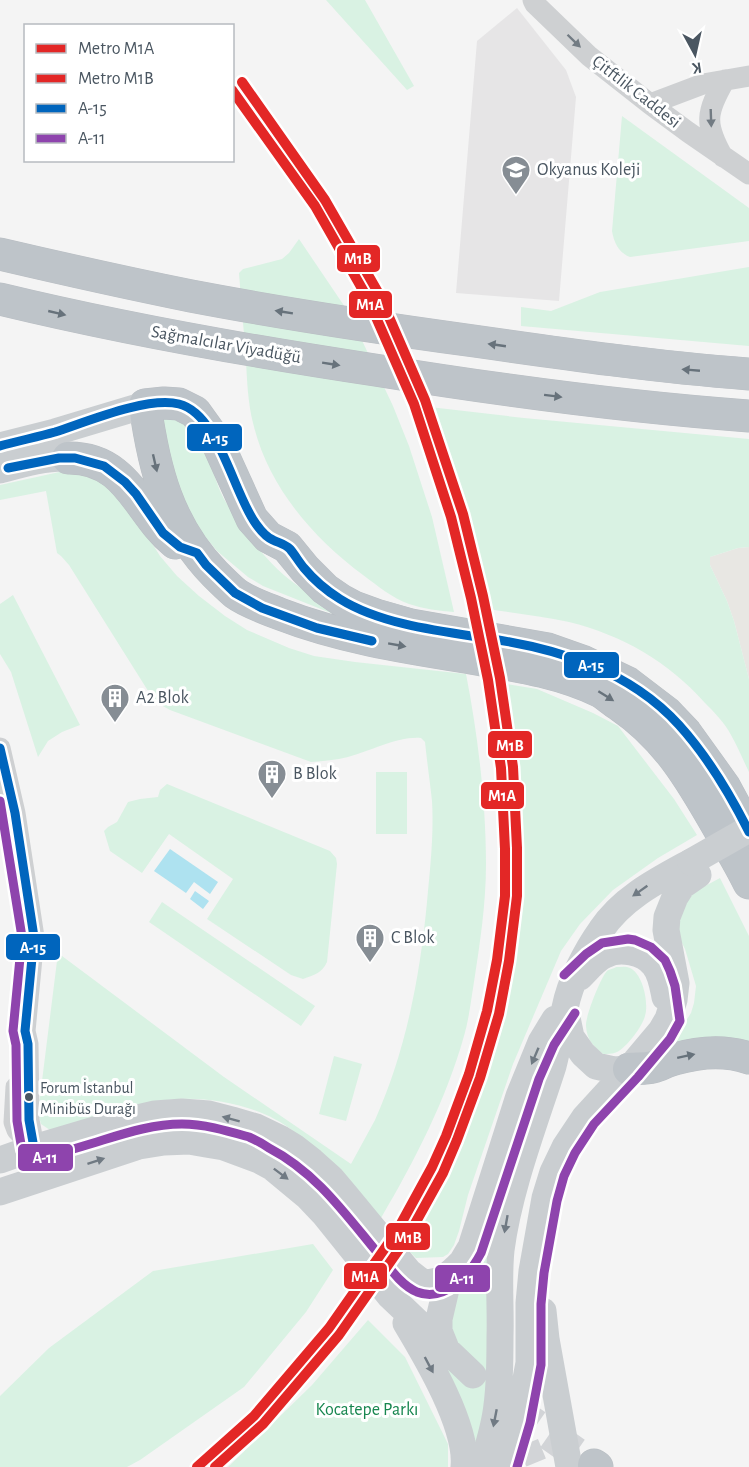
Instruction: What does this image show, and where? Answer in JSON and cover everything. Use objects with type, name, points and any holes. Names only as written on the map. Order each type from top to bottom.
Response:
[{"type":"highway","points":[[0,254],[192,296],[445,337],[587,358],[749,374]]},
{"type":"highway","name":"Sağmalcılar Viyadüğü","points":[[0,299],[60,314],[263,353],[625,405],[749,416]]},
{"type":"highway","points":[[749,831],[724,786],[686,733],[666,712],[628,683],[582,661],[548,649],[411,625],[354,607],[325,588],[287,547],[268,537],[252,519],[218,444],[195,412],[179,404],[145,405],[155,462],[167,501],[177,523],[206,565],[236,593],[262,608],[317,628],[352,637],[528,668],[574,681],[602,693],[648,728],[672,754],[690,779],[749,883]]},
{"type":"highway","points":[[69,458],[104,466],[113,472],[136,494],[163,533],[180,547],[197,553]]},
{"type":"highway","points":[[629,1069],[651,1067],[701,1053],[742,1055],[749,1058]]},
{"type":"main road","points":[[0,446],[145,405]]},
{"type":"main road","points":[[0,470],[69,458]]},
{"type":"main road","points":[[506,1467],[529,1363],[529,1303],[532,1271],[545,1198],[553,1172],[565,1147],[585,1117],[629,1069],[661,1031],[668,1019],[676,983],[668,938],[667,917],[675,897],[694,868],[749,831]]},
{"type":"main road","points":[[482,1467],[497,1405],[501,1251],[505,1226],[511,1198],[558,1049],[569,995],[587,952],[602,928],[615,913],[643,889],[749,848]]},
{"type":"main road","points":[[447,1351],[439,1331],[439,1319],[446,1289],[471,1247],[528,1072],[546,1032],[569,995],[594,963],[607,954],[630,951],[644,957],[654,965],[663,989],[668,1019]]},
{"type":"main road","points":[[569,995],[571,1037],[583,1054],[596,1066],[614,1070],[629,1069]]},
{"type":"main road","points":[[0,1160],[34,1148],[155,1114],[182,1112],[209,1114],[256,1126],[281,1139],[312,1161],[331,1178],[409,1272],[421,1281],[438,1281],[449,1275],[466,1258]]},
{"type":"main road","points":[[0,1192],[139,1146],[164,1142],[189,1141],[224,1148],[259,1160],[291,1181],[307,1196],[390,1296],[473,1375]]},
{"type":"main road","points":[[538,1239],[546,1339],[587,1466]]},
{"type":"main road","points":[[390,1296],[434,1374],[458,1425],[465,1460],[464,1467]]},
{"type":"street","name":"Çitftlik Caddesi","points":[[533,0],[590,56],[650,104],[749,174]]},
{"type":"street","points":[[650,104],[703,84],[749,76]]},
{"type":"street","points":[[723,157],[716,144],[709,114],[725,80]]},
{"type":"street","points":[[0,748],[15,813],[34,937],[25,1030],[28,1044],[28,1101],[40,1179]]},
{"type":"shaded area","name":"Okyanus Koleji","points":[[517,8],[566,70],[576,97],[559,301],[456,293],[477,41]]},
{"type":"shaded area","points":[[749,547],[749,679],[734,621],[710,565],[710,557]]},
{"type":"green space","points":[[326,0],[365,0],[414,86],[407,90]]},
{"type":"green space","points":[[622,116],[749,208],[749,241],[630,257],[620,250],[612,231]]},
{"type":"green space","points":[[299,239],[349,313],[393,406],[409,446],[432,517],[454,612],[415,606],[385,591],[363,575],[326,544],[310,527],[294,508],[269,468],[253,423],[249,400],[239,273],[243,269],[282,259]]},
{"type":"green space","points":[[749,267],[749,346],[521,326],[521,307],[551,311],[600,292]]},
{"type":"green space","points":[[421,406],[749,439],[749,547],[710,557],[710,565],[734,621],[749,679],[749,772],[734,740],[719,718],[691,688],[643,652],[608,634],[569,622],[482,608],[459,518]]},
{"type":"green space","points":[[174,414],[202,439],[224,499],[264,555],[283,575],[356,623],[263,586],[248,577],[217,551],[186,510],[160,430],[164,415]]},
{"type":"green space","points":[[64,471],[75,472],[105,483],[137,519],[160,556],[177,576],[199,596],[247,630],[314,656],[466,674],[481,769],[486,864],[482,923],[471,1003],[457,1060],[439,1106],[406,1174],[381,1218],[293,1131],[265,1114],[249,1108],[199,1099],[167,1100],[50,1130],[41,1124],[38,1113],[58,953],[224,1077],[351,1164],[386,1094],[410,1013],[420,958],[432,839],[432,801],[425,742],[421,738],[403,739],[343,758],[311,762],[170,710],[150,694],[69,565],[57,553],[46,491],[0,500],[0,485]]},
{"type":"green space","points":[[13,595],[80,725],[48,741],[38,757],[11,672],[0,654],[0,604]]},
{"type":"green space","points":[[501,683],[537,689],[618,726],[674,799],[697,835],[658,858],[613,890],[580,924],[561,951],[513,1064],[468,1195],[454,1245],[443,1257],[416,1258],[407,1249],[428,1213],[445,1173],[495,1018],[502,985],[516,882],[517,844],[507,722]]},
{"type":"green space","points":[[376,772],[407,772],[407,834],[376,834]]},
{"type":"green space","points":[[167,784],[330,851],[336,858],[327,962],[320,971],[303,979],[291,975],[207,919],[233,879],[169,834],[142,873],[110,851],[104,831],[117,822],[128,802],[158,797],[160,790]]},
{"type":"green space","points":[[720,878],[749,936],[749,1048],[657,1053],[676,1036],[691,1013],[694,1003],[696,986],[679,937],[679,913],[694,892]]},
{"type":"green space","points":[[162,902],[315,1006],[301,1026],[149,922]]},
{"type":"green space","points":[[616,967],[630,968],[635,971],[644,989],[646,1010],[641,1026],[625,1046],[615,1053],[603,1054],[589,1039],[586,1021],[604,975]]},
{"type":"green space","points":[[334,1056],[362,1064],[346,1121],[319,1114]]},
{"type":"green space","points":[[156,1125],[227,1126],[304,1164],[363,1229],[354,1236],[237,1140],[58,1159],[55,1152]]},
{"type":"green space","points":[[492,1211],[491,1361],[478,1459],[435,1348],[454,1349],[447,1309]]},
{"type":"green space","points":[[313,1244],[333,1270],[306,1312],[244,1387],[127,1467],[0,1467],[0,1396],[49,1348],[153,1271]]},
{"type":"green space","name":"Kocatepe Parkı","points":[[368,1320],[405,1357],[448,1444],[448,1467],[228,1467],[312,1385]]},
{"type":"water","points":[[170,849],[218,882],[210,894],[194,882],[186,893],[154,871]]},
{"type":"water","points":[[195,891],[209,901],[203,909],[190,899]]},
{"type":"tunnel","points":[[510,1407],[586,1460]]},
{"type":"tunnel","points":[[515,1415],[538,1467]]},
{"type":"metro line","name":"M1B","points":[[215,1467],[263,1424],[339,1335],[407,1238],[443,1173],[480,1078],[499,1014],[509,961],[517,896],[513,767],[500,678],[463,514],[425,400],[379,294],[325,200],[242,82]]},
{"type":"metro line","name":"M1A","points":[[197,1467],[254,1416],[329,1328],[397,1231],[432,1167],[469,1074],[487,1011],[497,960],[505,896],[501,768],[488,680],[451,517],[414,404],[368,299],[315,206],[234,93]]},
{"type":"transit line","name":"A-15","points":[[0,446],[55,432],[117,411],[150,404],[166,402],[179,404],[193,411],[215,438],[258,527],[268,537],[290,549],[302,566],[330,592],[356,608],[373,615],[429,629],[539,648],[565,655],[615,676],[659,706],[690,737],[718,776],[749,832]]},
{"type":"transit line","name":"A-15","points":[[8,468],[59,458],[75,458],[104,466],[136,494],[163,533],[180,547],[197,553],[235,593],[262,608],[317,628],[372,641]]},
{"type":"transit line","name":"A-15","points":[[0,748],[15,813],[34,937],[25,1031],[28,1044],[29,1120],[34,1148]]},
{"type":"transit line","name":"A-11","points":[[0,801],[22,937],[13,1031],[16,1045],[17,1121],[22,1150],[27,1158],[37,1160],[132,1131],[172,1124],[191,1124],[249,1137],[285,1158],[314,1181],[340,1207],[394,1274],[405,1284],[417,1292],[437,1294],[447,1290],[463,1277],[481,1253],[539,1079],[554,1045],[575,1013]]},
{"type":"transit line","name":"A-11","points":[[517,1467],[530,1423],[541,1365],[541,1304],[544,1273],[557,1201],[564,1176],[575,1153],[594,1124],[670,1039],[680,1021],[675,986],[665,960],[651,947],[635,940],[602,943],[586,954],[564,975]]},
{"type":"place","name":"Okyanus Koleji","points":[[516,196]]},
{"type":"place","name":"A2 Blok","points":[[115,724]]},
{"type":"place","name":"B Blok","points":[[272,800]]},
{"type":"place","name":"C Blok","points":[[370,964]]},
{"type":"place","name":"Forum İstanbul Minibüs Durağı","points":[[29,1097]]}]
